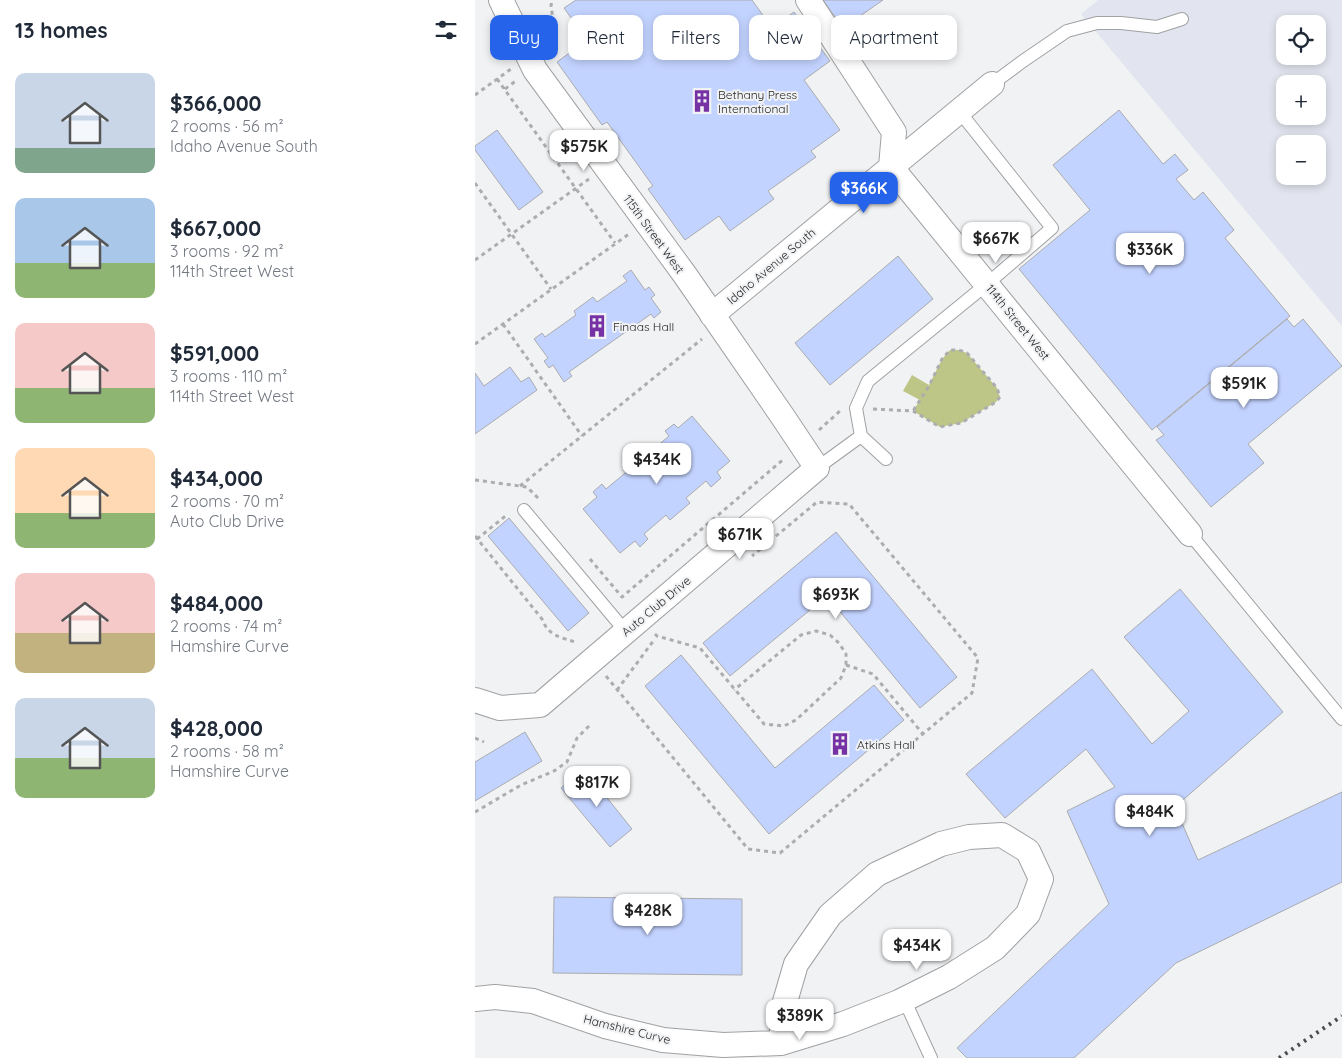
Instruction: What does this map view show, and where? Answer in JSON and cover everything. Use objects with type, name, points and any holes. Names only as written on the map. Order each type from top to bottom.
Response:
[{"type":"street","name":"115th Street West","points":[[501,0],[535,70],[685,275],[712,315]]},
{"type":"street","points":[[808,0],[894,132],[891,167]]},
{"type":"street","name":"Idaho Avenue South","points":[[712,315],[992,84]]},
{"type":"street","name":"114th Street West","points":[[891,167],[1190,534]]},
{"type":"street","points":[[712,315],[817,468]]},
{"type":"street","name":"Auto Club Drive","points":[[475,700],[500,708],[540,705],[817,468]]},
{"type":"street","name":"Hamshire Curve","points":[[475,999],[495,997],[533,1001],[605,1026],[663,1040],[723,1045],[781,1043],[843,1024],[904,999],[949,977],[995,948],[1028,914],[1041,879],[1028,851],[1002,835],[969,837],[941,844],[877,874],[829,915],[797,964],[783,1005],[781,1043]]},
{"type":"lane","points":[[992,84],[1067,31],[1097,23],[1157,27],[1182,19]]},
{"type":"lane","points":[[886,460],[861,436],[856,408],[868,381],[987,284],[1052,228],[959,112]]},
{"type":"lane","points":[[817,468],[861,436]]},
{"type":"lane","points":[[525,510],[634,625]]},
{"type":"lane","points":[[1190,534],[1342,719]]},
{"type":"lane","points":[[904,999],[931,1058]]},
{"type":"path","points":[[497,79],[615,243]]},
{"type":"path","points":[[475,260],[590,178],[597,157]]},
{"type":"path","points":[[475,183],[551,289]]},
{"type":"path","points":[[475,344],[633,230],[635,208]]},
{"type":"path","points":[[503,324],[582,436]]},
{"type":"path","points":[[520,486],[702,339]]},
{"type":"path","points":[[585,553],[622,597],[843,409],[913,411],[940,427],[961,423],[996,402],[1000,397],[997,388],[967,353],[959,350],[950,350],[942,360],[929,386],[913,411]]},
{"type":"path","points":[[475,480],[527,487],[543,503]]},
{"type":"path","points":[[525,510],[509,513],[476,538],[542,619],[545,628],[551,633],[588,646],[593,660],[747,849],[780,853],[972,693],[978,658],[849,504],[817,502],[751,557]]},
{"type":"path","points":[[625,594],[634,625],[657,636],[700,648],[735,690],[764,724],[784,726],[796,720],[841,678],[846,664],[846,654],[839,643],[830,635],[816,631],[801,635],[735,690]]},
{"type":"path","points":[[617,690],[662,631]]},
{"type":"path","points":[[846,664],[873,674],[923,734]]},
{"type":"path","points":[[475,812],[521,785],[554,771],[567,762],[577,738],[590,725]]},
{"type":"path","points":[[475,738],[484,742]]},
{"type":"shaded area","points":[[1098,0],[1342,0],[1342,326],[1081,14]]},
{"type":"green space","points":[[950,350],[959,350],[967,353],[997,388],[1000,397],[996,402],[961,423],[940,427],[913,411],[920,400],[903,391],[912,375],[929,385],[942,359]]},
{"type":"building","name":"Bethany Press International","points":[[576,0],[752,0],[763,15],[749,15],[749,60],[821,60],[821,49],[830,61],[804,80],[840,130],[811,151],[816,157],[768,191],[774,199],[730,231],[719,216],[685,240],[648,189],[653,186],[607,122],[602,125],[557,62],[568,54],[568,60],[643,60],[643,15],[569,15],[564,8]]},
{"type":"building","points":[[823,0],[883,0],[862,15],[834,15]]},
{"type":"building","points":[[1119,110],[1163,164],[1175,154],[1188,170],[1176,179],[1194,200],[1203,192],[1234,230],[1225,238],[1290,316],[1152,430],[1019,269],[1090,210],[1053,165]]},
{"type":"building","points":[[497,130],[543,192],[519,210],[475,150],[475,146]]},
{"type":"building","points":[[898,256],[933,299],[830,385],[795,343]]},
{"type":"building","name":"Finaas Hall","points":[[631,270],[645,290],[649,287],[655,295],[651,298],[661,312],[654,318],[651,314],[569,372],[572,376],[564,382],[553,365],[549,368],[544,361],[548,358],[534,339],[542,333],[545,337],[576,315],[574,311],[593,297],[597,302],[627,281],[623,276]]},
{"type":"building","points":[[1287,319],[1294,327],[1303,319],[1342,366],[1248,444],[1264,463],[1211,507],[1156,440],[1164,435],[1157,427]]},
{"type":"building","points":[[510,367],[521,382],[529,377],[537,390],[475,434],[475,373],[484,386]]},
{"type":"building","points":[[692,416],[730,461],[717,472],[721,478],[711,487],[706,481],[686,498],[690,503],[670,520],[666,515],[644,534],[648,539],[640,547],[635,541],[620,553],[583,509],[597,497],[593,492],[602,484],[606,489],[630,469],[626,464],[644,449],[648,454],[669,436],[665,431],[674,424],[678,428]]},
{"type":"building","points":[[509,518],[589,613],[568,631],[488,536]]},
{"type":"building","name":"Atkins Hall","points":[[836,532],[957,677],[920,708],[827,596],[730,676],[703,643]]},
{"type":"building","points":[[1180,589],[1283,712],[1175,807],[1198,860],[1342,792],[1342,882],[1176,963],[1074,1058],[967,1058],[957,1048],[1109,904],[1067,811],[1115,787],[1086,749],[1005,818],[966,774],[1092,669],[1152,744],[1189,711],[1124,637]]},
{"type":"building","name":"Atkins Hall","points":[[681,655],[775,768],[874,685],[904,720],[769,834],[645,686]]},
{"type":"building","points":[[525,732],[542,761],[475,801],[475,762]]},
{"type":"building","points":[[584,769],[632,829],[610,847],[561,788]]},
{"type":"building","points":[[554,897],[742,899],[742,975],[553,973]]},
{"type":"railway","points":[[1279,1058],[1342,1016]]},
{"type":"place","name":"Bethany Press International","points":[[702,101]]},
{"type":"place","name":"Finaas Hall","points":[[597,326]]},
{"type":"place","name":"Atkins Hall","points":[[840,744]]}]
